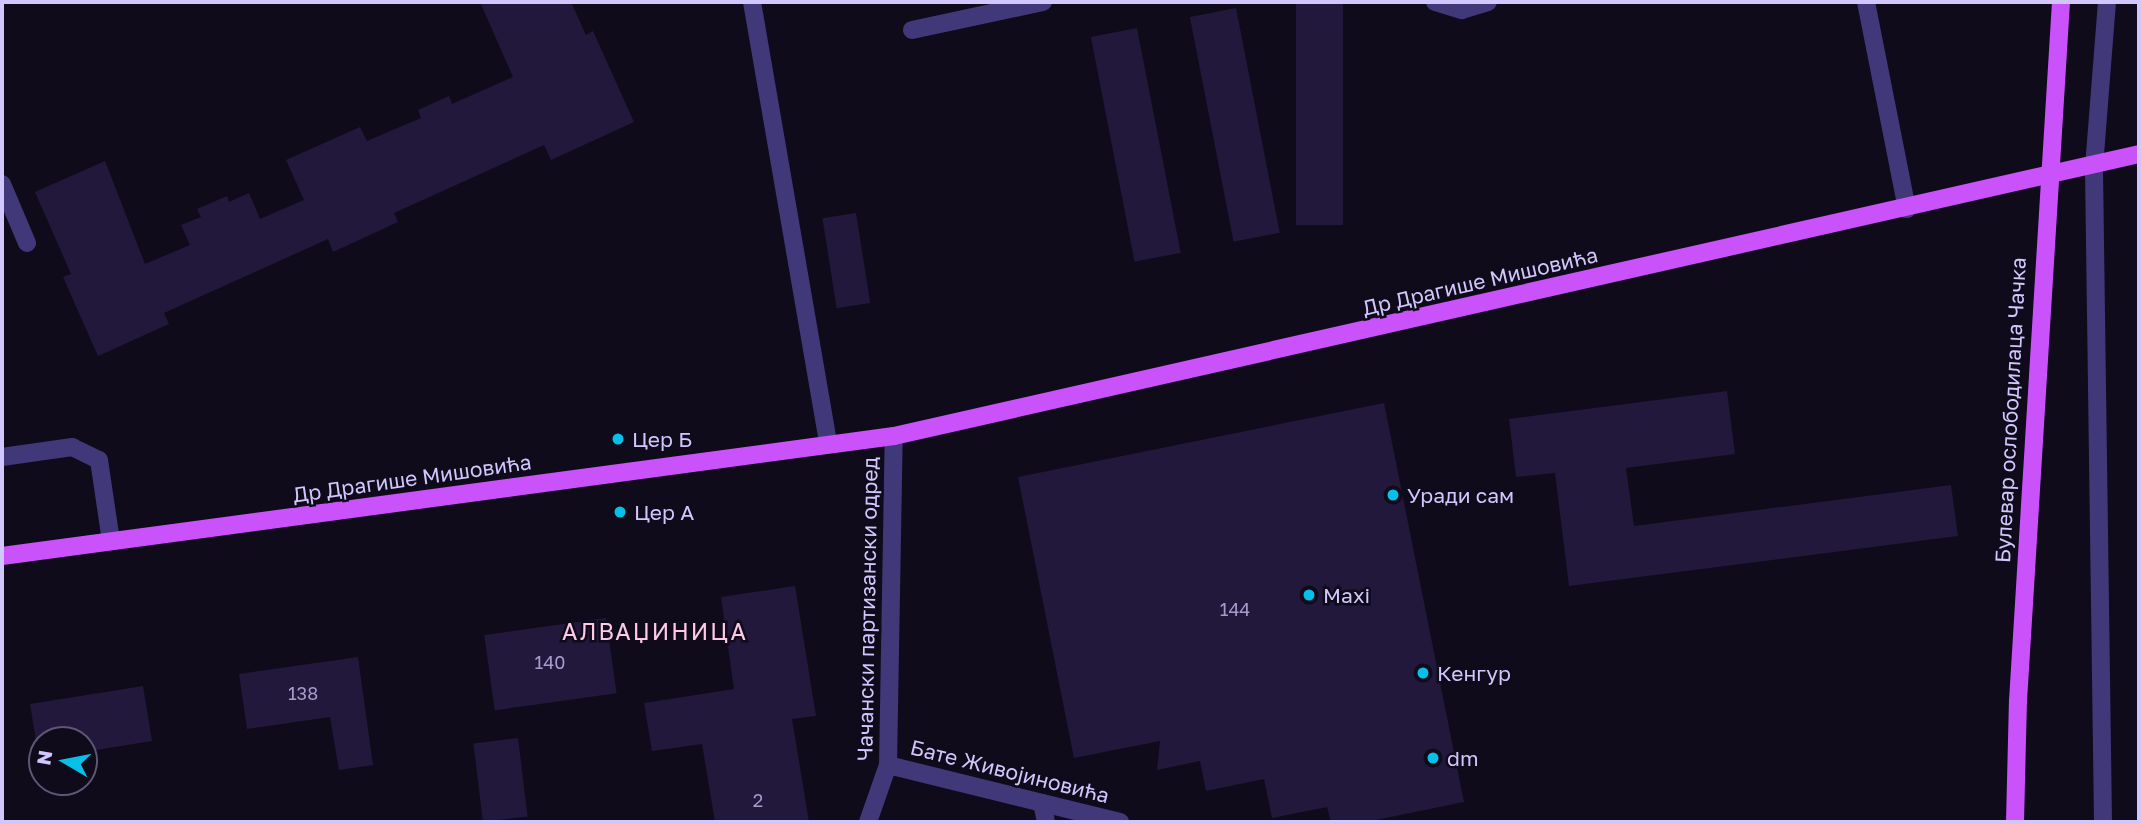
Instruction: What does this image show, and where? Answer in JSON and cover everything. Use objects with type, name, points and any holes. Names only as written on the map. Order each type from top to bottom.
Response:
[{"type":"main road","name":"Булевар ослободилаца Чачка","points":[[2015,822],[2018,701],[2061,2]]},
{"type":"main road","name":"Др Драгише Мишовића","points":[[2,556],[894,436],[2094,167],[2139,154]]},
{"type":"street","points":[[752,2],[828,444]]},
{"type":"street","points":[[912,30],[1044,2]]},
{"type":"street","points":[[1435,2],[1462,10],[1488,2]]},
{"type":"street","points":[[1866,2],[1907,209]]},
{"type":"street","points":[[2103,822],[2094,167],[2107,2]]},
{"type":"street","points":[[2105,24],[2118,2]]},
{"type":"street","points":[[2,184],[27,243]]},
{"type":"street","name":"Чачански партизански одред","points":[[868,822],[888,765],[894,436]]},
{"type":"street","points":[[2,457],[72,447],[99,460],[111,541]]},
{"type":"street","name":"Бате Живојиновића","points":[[888,765],[1120,822]]},
{"type":"street","points":[[1042,803],[1046,822]]},
{"type":"building","points":[[480,2],[571,2],[586,35],[593,31],[634,122],[551,160],[544,145],[394,213],[398,222],[333,252],[328,239],[164,313],[169,324],[98,356],[63,277],[71,274],[35,192],[105,161],[145,264],[190,245],[181,225],[201,217],[197,209],[227,196],[229,202],[249,193],[260,219],[304,200],[286,160],[360,127],[367,141],[421,118],[418,110],[449,96],[452,104],[513,77]]},
{"type":"building","points":[[1296,2],[1343,2],[1343,225],[1296,225]]},
{"type":"building","points":[[1236,8],[1280,233],[1234,242],[1190,17]]},
{"type":"building","points":[[1137,28],[1181,253],[1135,262],[1091,37]]},
{"type":"building","points":[[856,213],[870,303],[837,308],[822,218]]},
{"type":"building","points":[[1727,391],[1735,454],[1626,468],[1634,526],[1951,485],[1958,536],[1569,586],[1555,473],[1516,477],[1509,419]]},
{"type":"building","points":[[1384,403],[1464,802],[1366,822],[1331,822],[1327,807],[1272,818],[1264,779],[1206,791],[1200,761],[1157,770],[1160,741],[1074,758],[1018,477]]},
{"type":"building","points":[[795,586],[816,716],[792,719],[809,822],[715,822],[702,744],[652,751],[644,703],[734,689],[721,597]]},
{"type":"building","points":[[606,618],[617,693],[495,710],[484,635]]},
{"type":"building","points":[[358,657],[373,765],[339,770],[330,717],[247,729],[239,674]]},
{"type":"building","points":[[143,686],[152,741],[98,750],[98,726],[34,726],[30,704]]},
{"type":"building","points":[[518,738],[528,816],[483,822],[473,743]]},
{"type":"place","name":"Цер Б","points":[[618,439]]},
{"type":"place","name":"Уради сам","points":[[1393,495]]},
{"type":"place","name":"Цер А","points":[[620,512]]},
{"type":"place","name":"Maxi","points":[[1309,595]]},
{"type":"place","name":"Кенгур","points":[[1423,673]]},
{"type":"place","name":"dm","points":[[1433,758]]},
{"type":"district","name":"АЛВАЏИНИЦА","points":[[655,631]]}]
